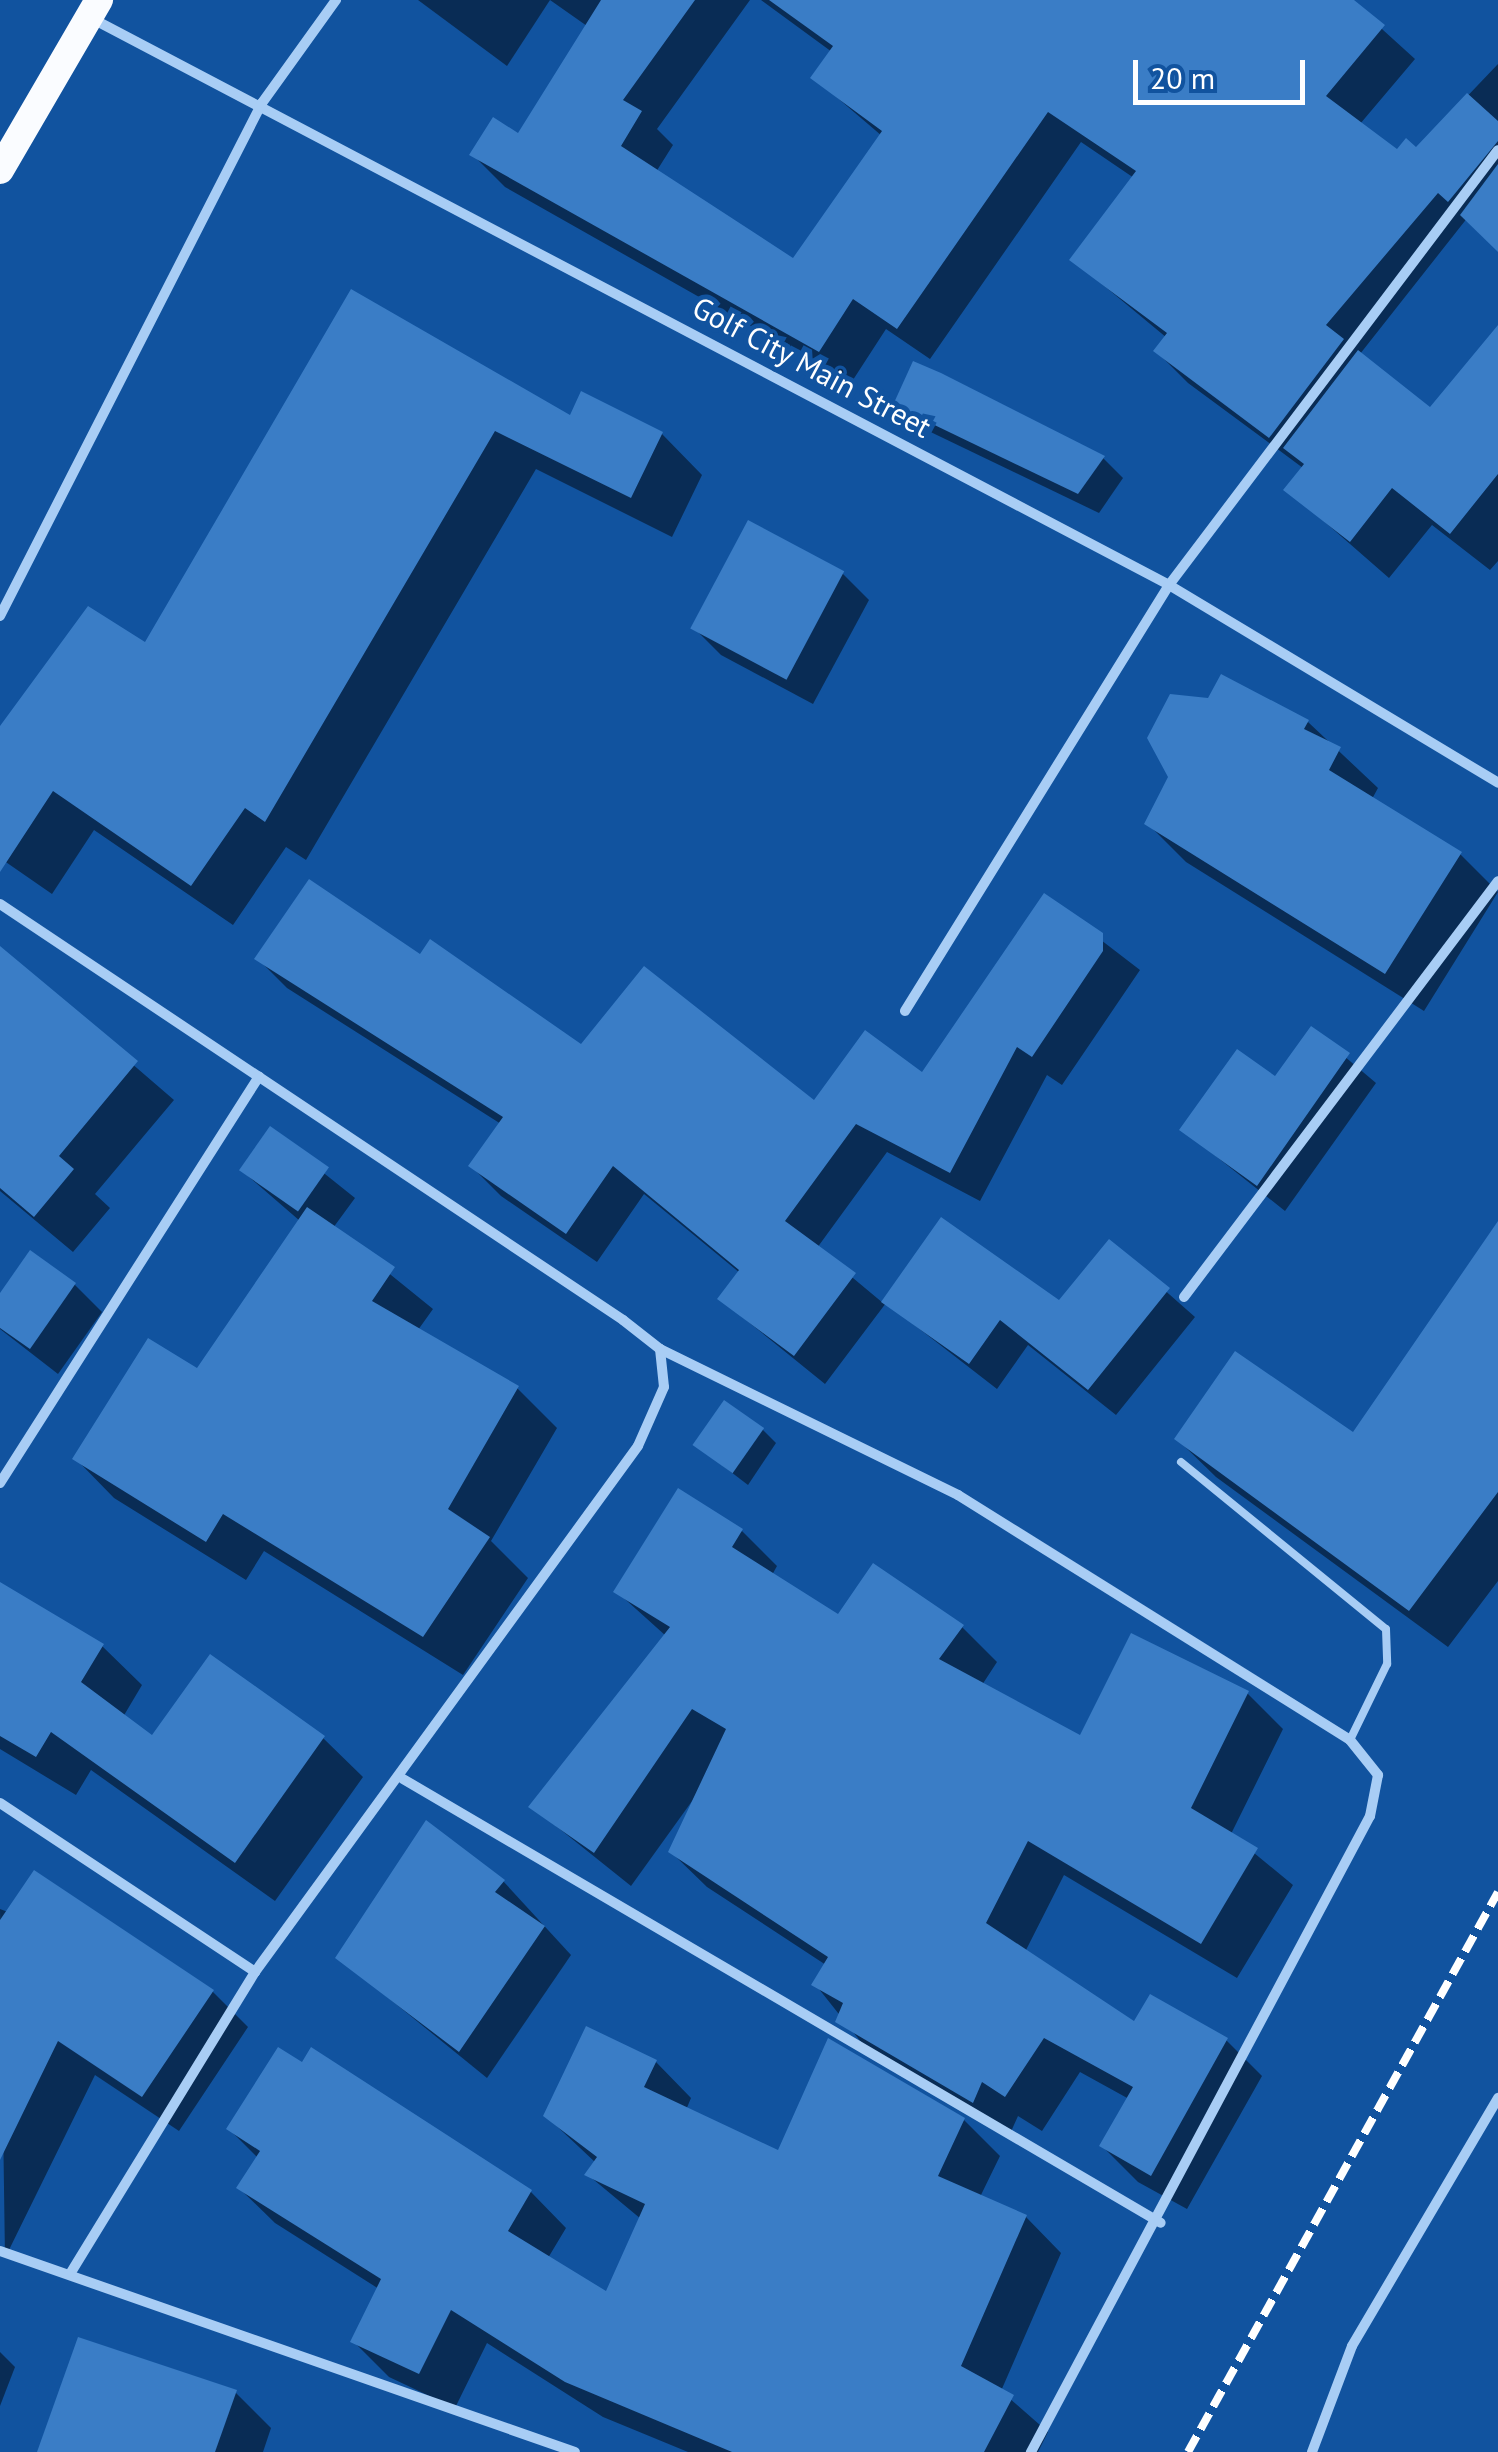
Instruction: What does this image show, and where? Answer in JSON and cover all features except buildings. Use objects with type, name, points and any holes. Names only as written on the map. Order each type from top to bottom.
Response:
[{"type":"highway","points":[[0,170],[94,9]]},
{"type":"street","points":[[0,616],[262,103],[336,0]]},
{"type":"street","name":"Golf City Main Street","points":[[94,9],[262,103],[1169,585],[1496,777]]},
{"type":"street","points":[[905,1011],[1169,585],[1498,150]]},
{"type":"street","points":[[1184,1297],[1498,880]]},
{"type":"street","points":[[0,904],[660,1349],[958,1495],[1350,1740],[1378,1774],[1370,1816],[1161,2223],[1031,2452]]},
{"type":"street","points":[[0,1483],[260,1077]]},
{"type":"street","points":[[72,2271],[255,1972],[404,1779],[638,1446],[664,1388],[660,1349]]},
{"type":"street","points":[[404,1779],[1161,2223]]},
{"type":"street","points":[[0,1803],[255,1972]]},
{"type":"street","points":[[1312,2452],[1352,2346],[1498,2098]]},
{"type":"street","points":[[0,2251],[72,2271],[575,2452]]},
{"type":"lane","points":[[1181,1462],[1386,1628],[1387,1664],[1350,1740]]},
{"type":"railway","points":[[1188,2452],[1498,1892]]}]
